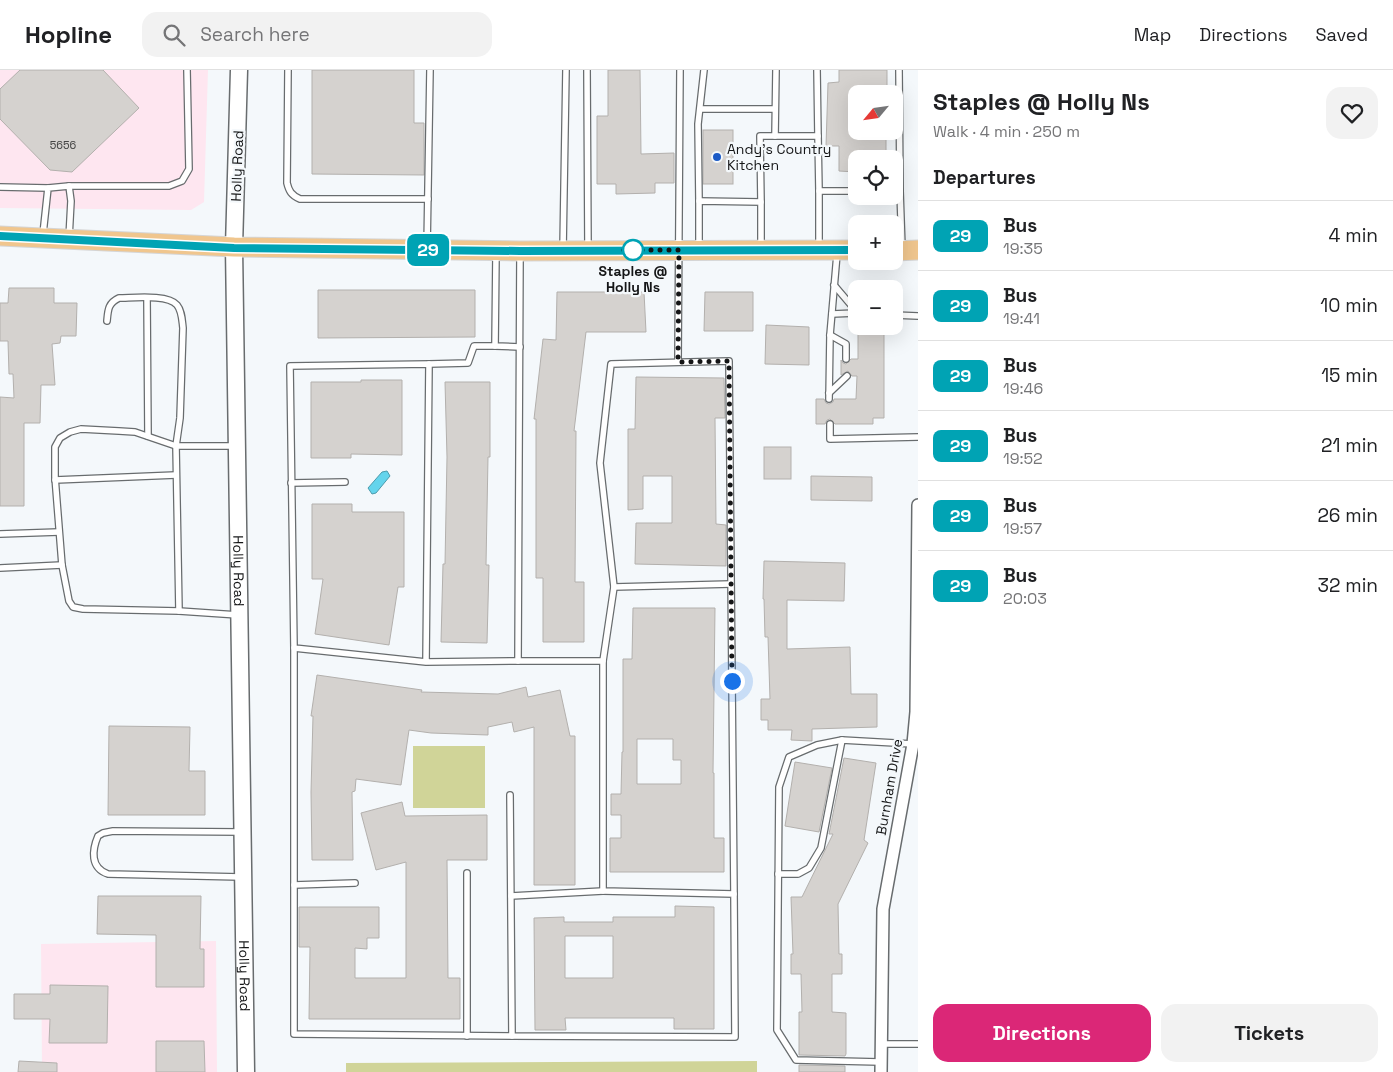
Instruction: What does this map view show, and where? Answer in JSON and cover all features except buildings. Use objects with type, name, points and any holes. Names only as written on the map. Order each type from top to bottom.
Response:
[{"type":"main road","name":"Holly Road","points":[[239,70],[234,248],[246,1072]]},
{"type":"main road","points":[[0,236],[234,248],[496,251],[848,250]]},
{"type":"street","name":"Burnham Drive","points":[[881,1067],[883,909],[915,736],[918,505]]},
{"type":"lane","points":[[0,187],[170,186],[182,181],[189,169],[187,70]]},
{"type":"lane","points":[[288,70],[288,191],[300,198],[428,199]]},
{"type":"lane","points":[[427,250],[430,70]]},
{"type":"lane","points":[[563,251],[566,70]]},
{"type":"lane","points":[[587,70],[588,250]]},
{"type":"lane","points":[[678,362],[680,70]]},
{"type":"lane","points":[[699,250],[698,124],[704,70]]},
{"type":"lane","points":[[775,136],[776,70]]},
{"type":"lane","points":[[817,70],[819,191],[834,285],[830,335],[829,396],[847,376]]},
{"type":"lane","points":[[898,150],[899,70]]},
{"type":"lane","points":[[701,109],[775,109]]},
{"type":"lane","points":[[761,250],[760,136],[818,136]]},
{"type":"lane","points":[[68,186],[70,201],[69,240]]},
{"type":"lane","points":[[42,238],[48,188]]},
{"type":"lane","points":[[819,191],[848,191]]},
{"type":"lane","points":[[699,201],[761,202]]},
{"type":"lane","points":[[899,205],[905,251]]},
{"type":"lane","points":[[494,346],[496,251]]},
{"type":"lane","points":[[518,661],[520,251]]},
{"type":"lane","points":[[834,285],[848,302]]},
{"type":"lane","points":[[107,321],[108,307],[112,301],[119,298],[170,299],[178,306],[181,314],[183,328],[180,418],[176,446],[179,612]]},
{"type":"lane","points":[[147,298],[148,436]]},
{"type":"lane","points":[[832,314],[848,313]]},
{"type":"lane","points":[[903,315],[918,316]]},
{"type":"lane","points":[[830,335],[846,344],[846,359]]},
{"type":"lane","points":[[520,347],[474,346],[468,364],[290,366],[294,648],[294,1034],[735,1037],[729,361],[611,364],[600,463],[614,587],[604,661],[603,891]]},
{"type":"lane","points":[[426,662],[429,364]]},
{"type":"lane","points":[[107,422],[107,430]]},
{"type":"lane","points":[[830,424],[830,439],[918,437]]},
{"type":"lane","points":[[237,446],[176,446],[135,432],[81,429],[70,432],[60,438],[55,446],[55,480],[62,565],[69,601],[73,607],[83,609],[240,615]]},
{"type":"lane","points":[[55,480],[176,475]]},
{"type":"lane","points":[[291,483],[345,482]]},
{"type":"lane","points":[[0,534],[59,532]]},
{"type":"lane","points":[[0,568],[62,565]]},
{"type":"lane","points":[[614,587],[731,584]]},
{"type":"lane","points":[[294,648],[426,662],[604,661]]},
{"type":"lane","points":[[881,1067],[796,1060],[777,1030],[779,787],[789,757],[817,746],[842,740],[915,736]]},
{"type":"lane","points":[[778,874],[798,874],[809,868],[821,848],[842,740]]},
{"type":"lane","points":[[510,795],[512,1036]]},
{"type":"lane","points":[[243,832],[103,832],[98,836],[93,852],[94,861],[102,872],[108,874],[243,877]]},
{"type":"lane","points":[[467,873],[467,1036]]},
{"type":"lane","points":[[294,885],[355,883]]},
{"type":"lane","points":[[511,896],[603,891],[734,894]]},
{"type":"lane","points":[[881,1044],[918,1044]]},
{"type":"shaded area","points":[[0,70],[208,70],[204,202],[191,210],[0,208]]},
{"type":"shaded area","points":[[216,941],[217,1072],[42,1072],[41,944]]},
{"type":"green space","points":[[413,746],[485,746],[485,808],[413,808]]},
{"type":"green space","points":[[757,1061],[757,1072],[346,1072],[346,1063]]},
{"type":"water","points":[[387,471],[390,476],[376,493],[372,494],[368,488],[382,472]]},
{"type":"bus line","name":"29","points":[[0,236],[234,248],[520,251],[848,250]]},
{"type":"place","name":"Andy's Country Kitchen","points":[[717,157]]},
{"type":"place","name":"Staples @ Holly Ns","points":[[633,250]]},
{"type":"route","points":[[633,250],[624,250],[679,250],[678,362],[729,361],[732,681]]}]
